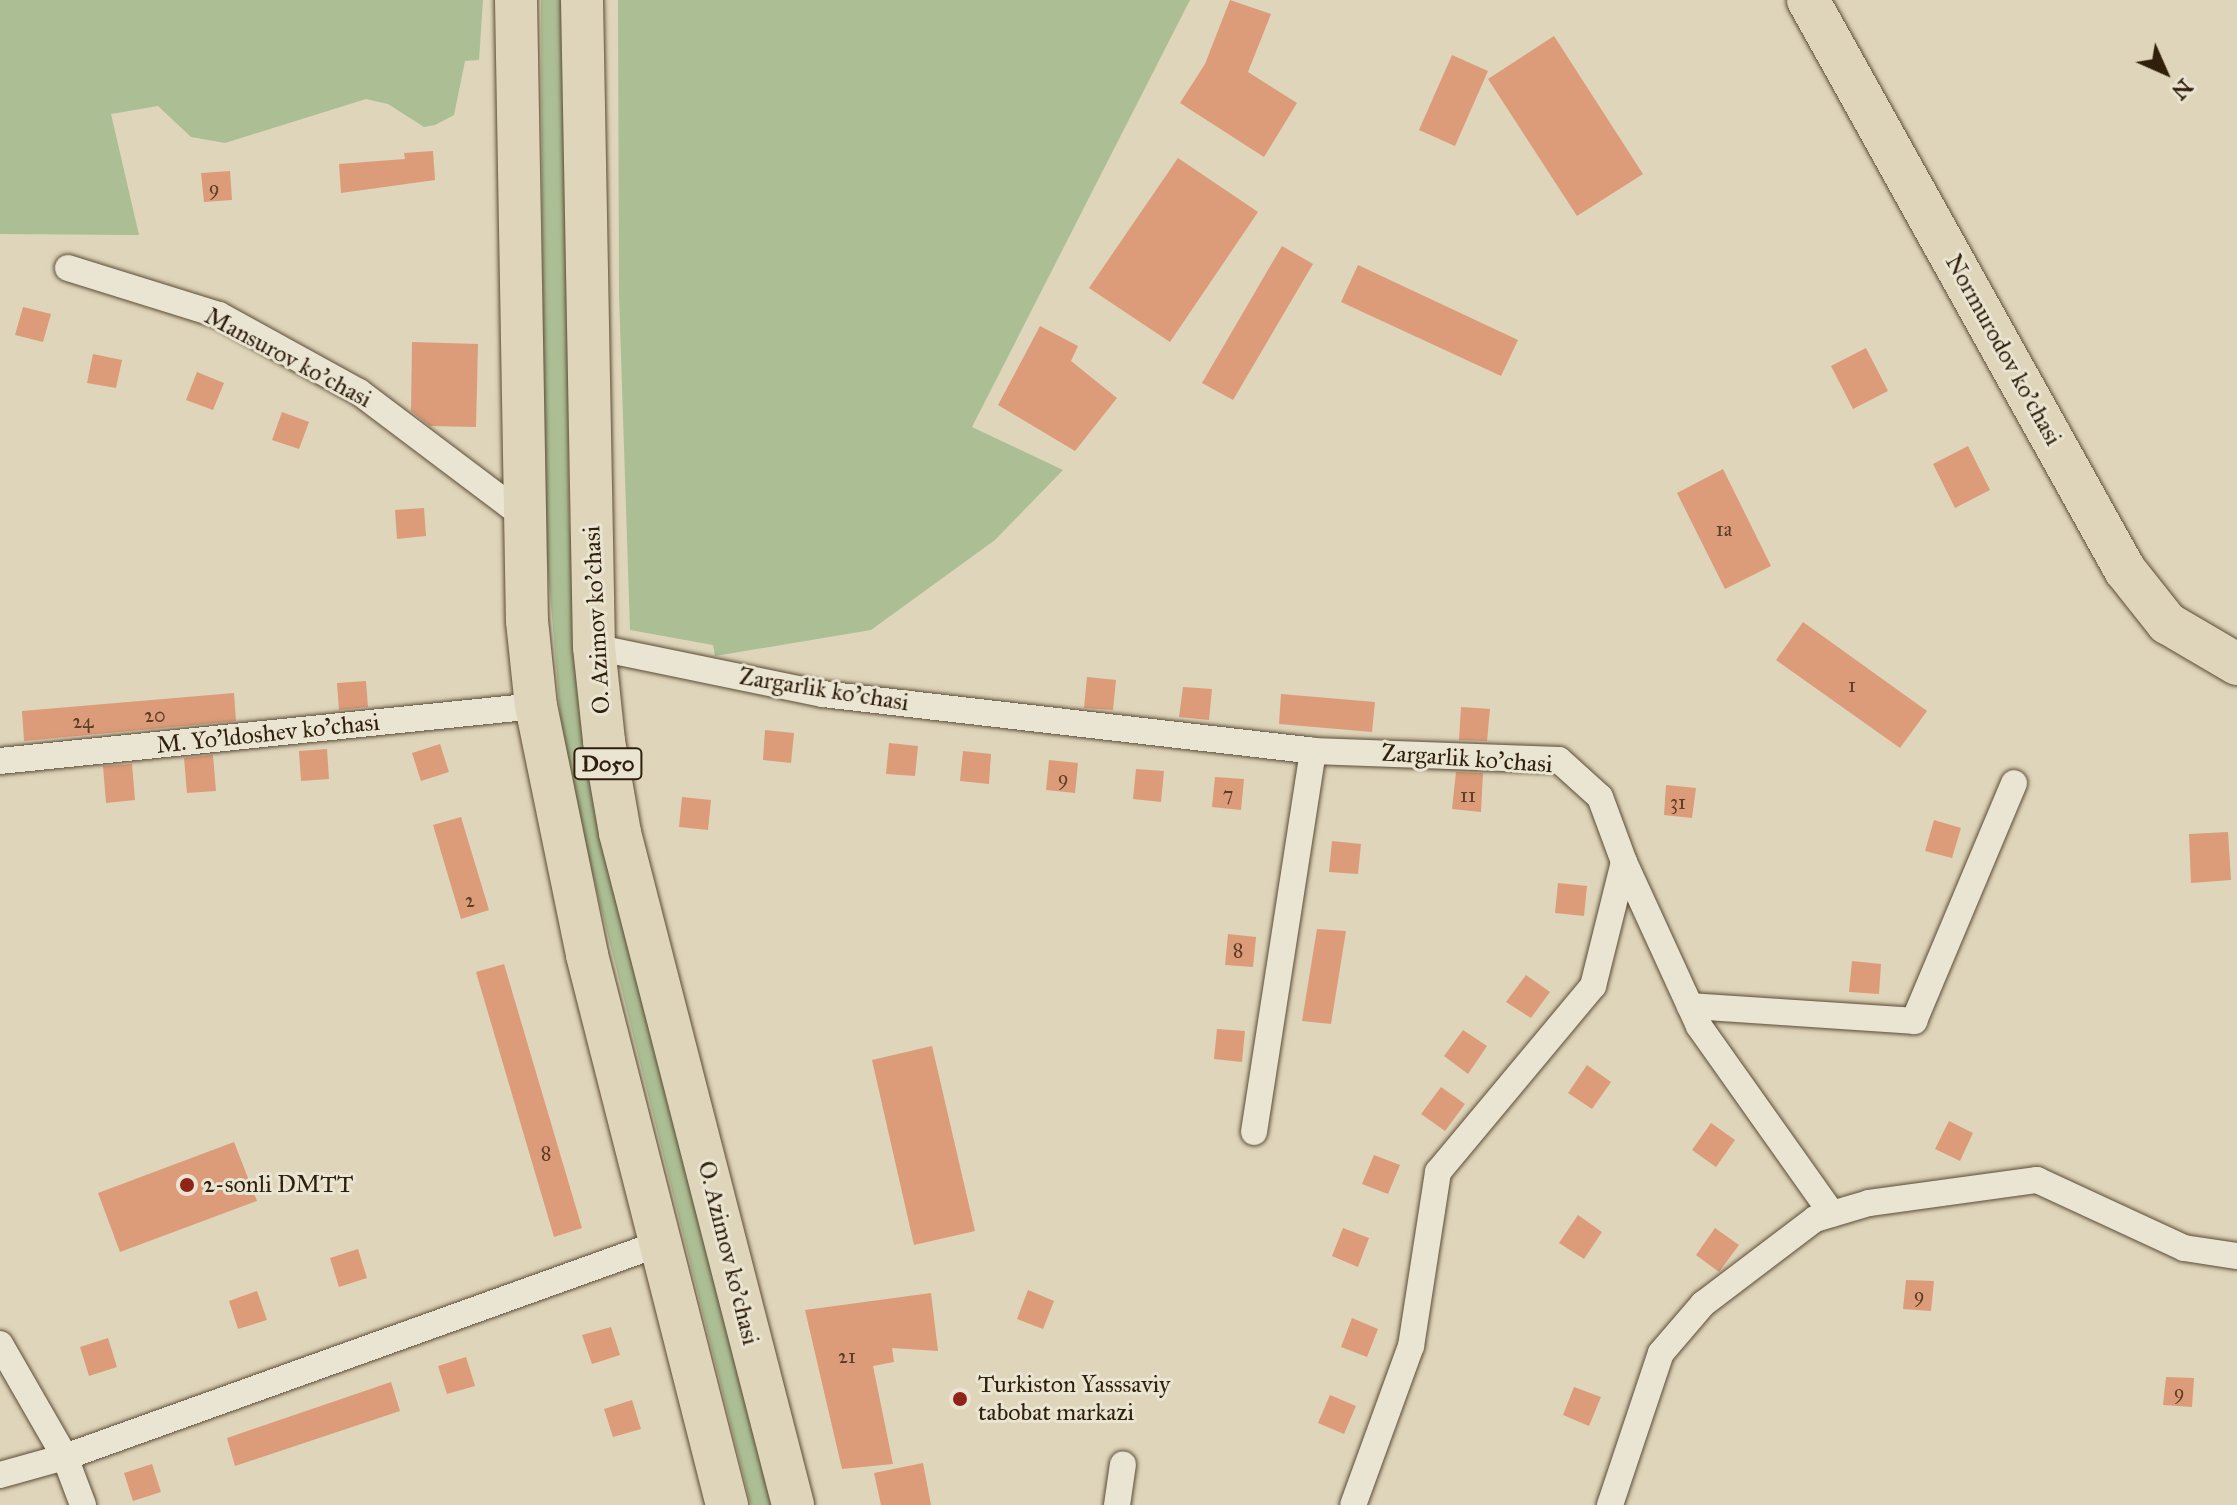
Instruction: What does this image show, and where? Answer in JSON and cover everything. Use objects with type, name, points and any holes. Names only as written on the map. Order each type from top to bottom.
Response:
[{"type":"main road","name":"D050","points":[[516,0],[527,621],[536,706],[587,955],[727,1505]]},
{"type":"main road","name":"O. Azimov ko'chasi","points":[[582,0],[594,647],[620,833],[793,1505]]},
{"type":"main road","name":"Normurodov ko'chasi","points":[[1808,0],[2125,570],[2167,623],[2237,664]]},
{"type":"street","name":"Mansurov ko'chasi","points":[[68,268],[219,315],[359,392],[526,518]]},
{"type":"street","name":"Zargarlik ko'chasi","points":[[594,647],[823,694],[1313,751],[1559,760],[1600,797],[1624,862],[1690,1006],[1832,1214]]},
{"type":"street","name":"M. Yo'ldoshev ko'chasi","points":[[0,761],[536,706]]},
{"type":"street","points":[[1254,1132],[1313,751]]},
{"type":"street","points":[[1690,1006],[1914,1021],[2014,783]]},
{"type":"street","points":[[1353,1505],[1411,1346],[1438,1172],[1593,986],[1624,862]]},
{"type":"street","points":[[1610,1505],[1661,1353],[1703,1304],[1815,1219],[1869,1203],[2037,1180],[2184,1248],[2237,1256]]},
{"type":"street","points":[[0,1475],[65,1457],[661,1243]]},
{"type":"street","points":[[0,1344],[65,1457],[83,1505]]},
{"type":"street","points":[[1117,1505],[1123,1464]]},
{"type":"green space","points":[[0,0],[483,0],[479,60],[465,61],[454,115],[435,125],[424,127],[388,104],[366,99],[225,143],[191,137],[158,106],[111,114],[139,235],[0,234]]},
{"type":"green space","points":[[541,0],[566,0],[569,519],[591,750],[779,1505],[751,1505],[564,760],[544,521]]},
{"type":"green space","points":[[618,0],[1190,0],[972,427],[1063,470],[995,540],[871,630],[715,656],[713,645],[630,630],[619,295]]},
{"type":"building","points":[[1230,0],[1271,14],[1248,72],[1297,103],[1264,157],[1180,103],[1205,64]]},
{"type":"building","points":[[1554,36],[1643,174],[1577,216],[1488,79]]},
{"type":"building","points":[[1452,55],[1488,71],[1455,146],[1419,130]]},
{"type":"building","points":[[433,151],[435,180],[341,193],[339,164],[405,159],[404,153]]},
{"type":"building","points":[[1178,158],[1258,212],[1170,342],[1089,288]]},
{"type":"building","points":[[230,171],[232,200],[204,202],[201,173]]},
{"type":"building","points":[[1282,246],[1313,264],[1233,400],[1202,383]]},
{"type":"building","points":[[1358,265],[1518,340],[1501,376],[1341,302]]},
{"type":"building","points":[[23,307],[51,314],[43,342],[15,335]]},
{"type":"building","points":[[1040,326],[1078,346],[1071,361],[1117,398],[1075,451],[998,405]]},
{"type":"building","points":[[412,342],[478,344],[476,427],[430,426],[411,411]]},
{"type":"building","points":[[1866,348],[1888,391],[1853,409],[1831,366]]},
{"type":"building","points":[[93,354],[122,360],[116,388],[87,383]]},
{"type":"building","points":[[197,372],[224,383],[213,410],[186,400]]},
{"type":"building","points":[[282,412],[309,422],[299,449],[272,440]]},
{"type":"building","points":[[1968,446],[1990,490],[1955,508],[1933,464]]},
{"type":"building","points":[[1723,469],[1771,566],[1725,589],[1677,493]]},
{"type":"building","points":[[424,508],[426,536],[397,539],[395,510]]},
{"type":"building","points":[[1803,622],[1927,711],[1900,748],[1776,660]]},
{"type":"building","points":[[1087,677],[1116,680],[1113,710],[1084,708]]},
{"type":"building","points":[[366,681],[368,707],[339,710],[337,683]]},
{"type":"building","points":[[1183,687],[1212,689],[1209,720],[1179,717]]},
{"type":"building","points":[[234,693],[236,721],[24,741],[22,711]]},
{"type":"building","points":[[1281,694],[1375,702],[1372,732],[1279,724]]},
{"type":"building","points":[[1461,707],[1490,709],[1487,741],[1459,740]]},
{"type":"building","points":[[765,730],[794,733],[791,763],[763,760]]},
{"type":"building","points":[[889,743],[918,746],[915,776],[886,774]]},
{"type":"building","points":[[440,744],[449,772],[421,781],[412,753]]},
{"type":"building","points":[[327,749],[329,779],[301,781],[299,751]]},
{"type":"building","points":[[963,751],[991,754],[989,784],[960,781]]},
{"type":"building","points":[[213,755],[216,791],[187,793],[184,758]]},
{"type":"building","points":[[1049,760],[1078,763],[1075,793],[1046,790]]},
{"type":"building","points":[[132,764],[135,800],[106,803],[103,766]]},
{"type":"building","points":[[1136,769],[1164,771],[1161,802],[1133,799]]},
{"type":"building","points":[[1456,772],[1483,773],[1481,812],[1452,809]]},
{"type":"building","points":[[1215,777],[1244,779],[1241,810],[1212,807]]},
{"type":"building","points":[[1666,785],[1696,788],[1692,818],[1664,815]]},
{"type":"building","points":[[682,797],[711,800],[708,830],[679,827]]},
{"type":"building","points":[[461,817],[489,910],[461,919],[433,825]]},
{"type":"building","points":[[1934,820],[1961,828],[1952,858],[1925,851]]},
{"type":"building","points":[[2228,832],[2231,880],[2191,883],[2189,834]]},
{"type":"building","points":[[1332,841],[1361,844],[1358,874],[1329,872]]},
{"type":"building","points":[[1558,883],[1587,886],[1584,916],[1555,913]]},
{"type":"building","points":[[1317,929],[1346,931],[1331,1024],[1302,1021]]},
{"type":"building","points":[[1228,934],[1256,937],[1253,967],[1225,965]]},
{"type":"building","points":[[1852,961],[1881,964],[1879,994],[1849,992]]},
{"type":"building","points":[[504,964],[582,1228],[554,1237],[476,972]]},
{"type":"building","points":[[1526,975],[1550,992],[1531,1018],[1506,1002]]},
{"type":"building","points":[[1217,1029],[1245,1031],[1242,1062],[1214,1059]]},
{"type":"building","points":[[1463,1030],[1487,1046],[1468,1074],[1444,1056]]},
{"type":"building","points":[[932,1046],[975,1231],[914,1245],[872,1060]]},
{"type":"building","points":[[1587,1065],[1611,1082],[1592,1109],[1568,1093]]},
{"type":"building","points":[[1441,1087],[1465,1104],[1445,1131],[1421,1114]]},
{"type":"building","points":[[1949,1121],[1973,1133],[1960,1161],[1935,1149]]},
{"type":"building","points":[[1711,1123],[1735,1140],[1716,1167],[1692,1150]]},
{"type":"building","points":[[234,1142],[257,1201],[120,1252],[98,1193]]},
{"type":"building","points":[[1374,1155],[1400,1165],[1388,1194],[1362,1184]]},
{"type":"building","points":[[1578,1215],[1602,1232],[1584,1259],[1559,1243]]},
{"type":"building","points":[[1343,1228],[1369,1238],[1358,1267],[1332,1256]]},
{"type":"building","points":[[1715,1228],[1739,1245],[1719,1272],[1696,1255]]},
{"type":"building","points":[[358,1249],[367,1278],[339,1287],[330,1258]]},
{"type":"building","points":[[1906,1280],[1934,1281],[1931,1311],[1903,1309]]},
{"type":"building","points":[[1028,1290],[1054,1301],[1043,1329],[1017,1319]]},
{"type":"building","points":[[257,1291],[267,1320],[238,1329],[229,1301]]},
{"type":"building","points":[[931,1293],[938,1351],[892,1348],[894,1362],[873,1366],[893,1464],[842,1469],[805,1310]]},
{"type":"building","points":[[1352,1318],[1378,1329],[1367,1357],[1341,1347]]},
{"type":"building","points":[[611,1327],[620,1355],[592,1364],[582,1335]]},
{"type":"building","points":[[108,1338],[117,1367],[89,1376],[80,1347]]},
{"type":"building","points":[[466,1357],[475,1386],[447,1394],[438,1366]]},
{"type":"building","points":[[2166,1377],[2194,1378],[2192,1407],[2163,1405]]},
{"type":"building","points":[[391,1382],[400,1411],[235,1466],[227,1438]]},
{"type":"building","points":[[1574,1387],[1601,1397],[1589,1426],[1563,1415]]},
{"type":"building","points":[[1330,1395],[1356,1406],[1344,1434],[1318,1423]]},
{"type":"building","points":[[632,1400],[641,1429],[613,1437],[604,1409]]},
{"type":"building","points":[[923,1463],[931,1505],[881,1505],[874,1473]]},
{"type":"building","points":[[152,1464],[161,1492],[133,1501],[124,1473]]},
{"type":"place","name":"2-sonli DMTT","points":[[187,1185]]},
{"type":"place","name":"Turkiston Yasssaviy tabobat markazi","points":[[960,1399]]}]
